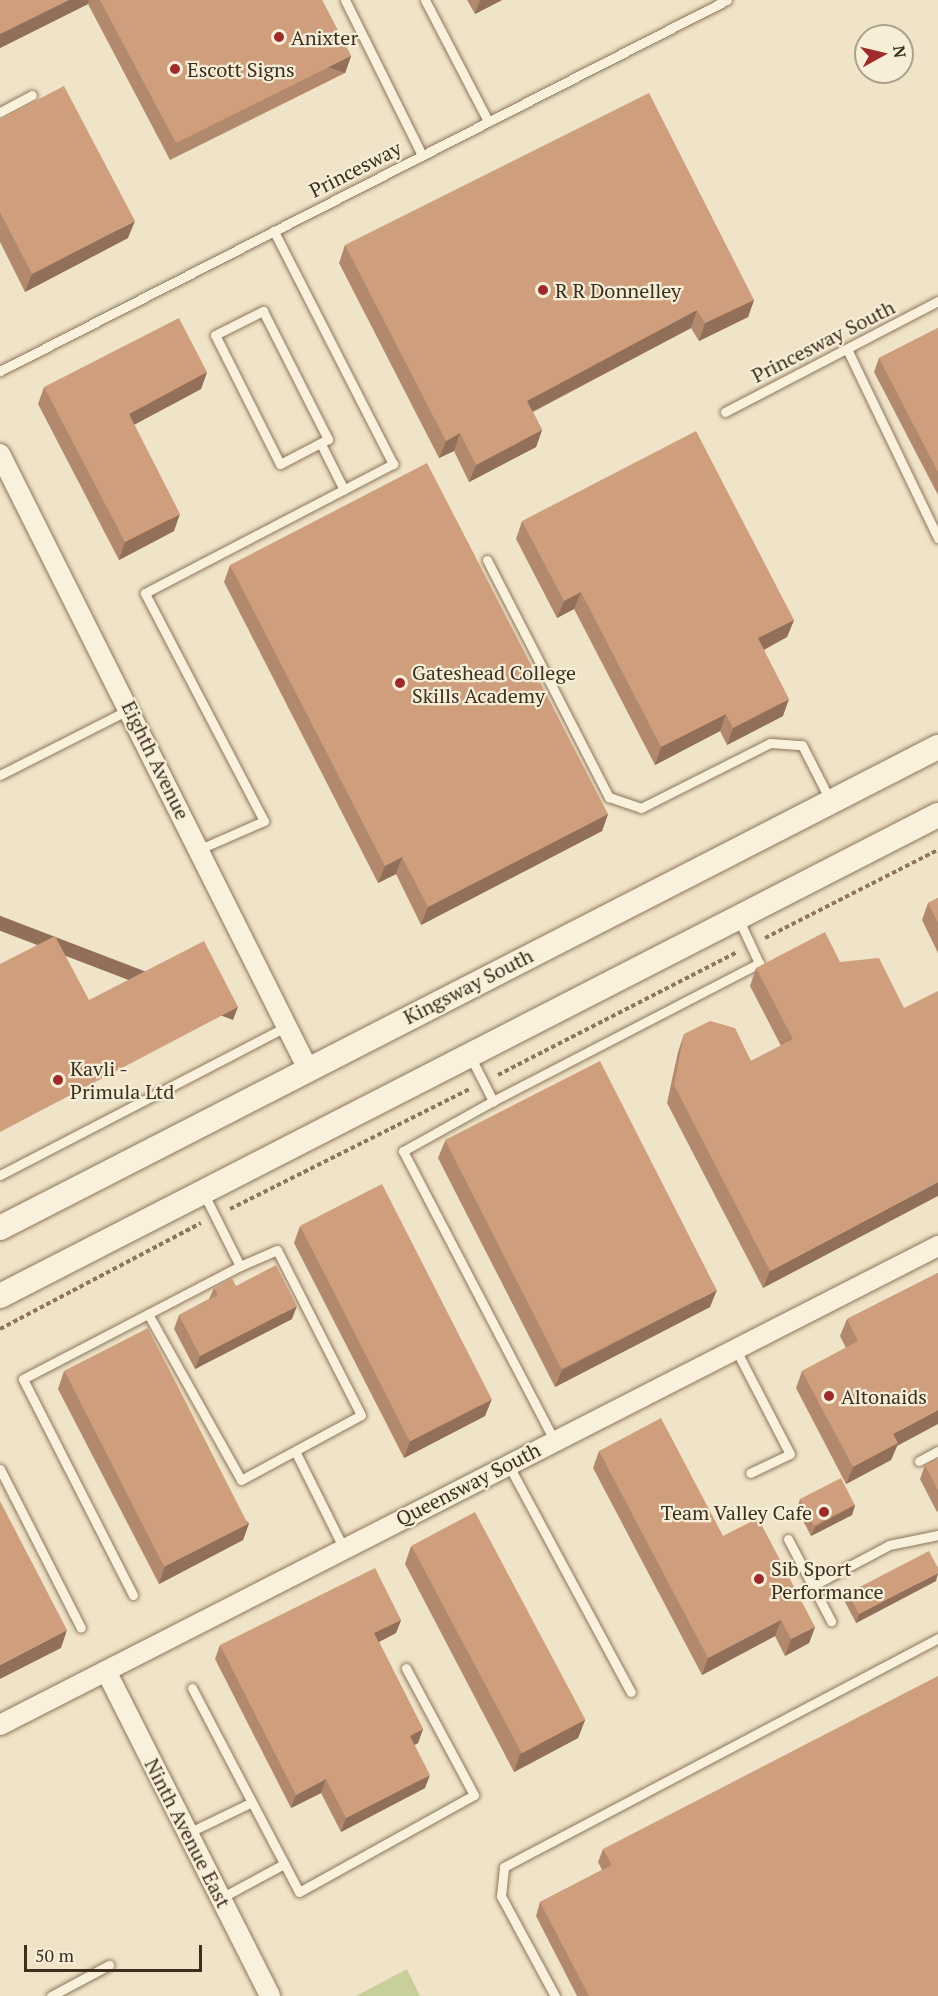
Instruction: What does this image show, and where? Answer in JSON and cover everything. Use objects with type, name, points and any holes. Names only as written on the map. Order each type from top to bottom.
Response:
[{"type":"street","name":"Eighth Avenue","points":[[0,454],[130,709],[308,1069]]},
{"type":"street","name":"Kingsway South","points":[[0,1228],[938,747]]},
{"type":"street","points":[[0,1296],[938,815]]},
{"type":"street","name":"Queensway South","points":[[0,1725],[343,1547],[938,1246]]},
{"type":"street","name":"Ninth Avenue East","points":[[106,1671],[270,1996]]},
{"type":"lane","points":[[345,0],[422,155]]},
{"type":"lane","points":[[425,0],[488,121]]},
{"type":"lane","name":"Princesway","points":[[0,371],[727,0]]},
{"type":"lane","points":[[0,112],[32,95]]},
{"type":"lane","points":[[200,849],[264,821],[145,593],[393,464],[274,231]]},
{"type":"lane","name":"Princesway South","points":[[724,412],[938,302]]},
{"type":"lane","points":[[263,311],[328,440],[321,444],[280,464],[215,335],[263,311]]},
{"type":"lane","points":[[847,349],[938,538]]},
{"type":"lane","points":[[321,444],[344,490]]},
{"type":"lane","points":[[487,560],[609,796],[641,808],[770,743],[802,745],[831,802]]},
{"type":"lane","points":[[0,775],[130,709]]},
{"type":"lane","points":[[554,1440],[403,1151],[493,1101],[759,963],[738,917]]},
{"type":"lane","points":[[0,1175],[287,1026]]},
{"type":"lane","points":[[469,1054],[493,1101]]},
{"type":"lane","points":[[203,1192],[240,1266]]},
{"type":"lane","points":[[133,1595],[23,1379],[240,1266],[277,1250],[361,1415],[241,1480],[148,1314]]},
{"type":"lane","points":[[735,1348],[790,1454],[750,1473]]},
{"type":"lane","points":[[295,1450],[343,1547]]},
{"type":"lane","points":[[919,1461],[938,1451]]},
{"type":"lane","points":[[508,1464],[631,1692]]},
{"type":"lane","points":[[0,1469],[81,1628]]},
{"type":"lane","points":[[812,1586],[889,1545],[938,1535]]},
{"type":"lane","points":[[788,1539],[831,1621]]},
{"type":"lane","points":[[555,1996],[501,1896],[504,1867],[938,1638]]},
{"type":"lane","points":[[192,1688],[250,1803],[299,1892],[474,1795],[406,1668]]},
{"type":"lane","points":[[188,1833],[250,1803]]},
{"type":"lane","points":[[221,1898],[284,1864]]},
{"type":"lane","points":[[51,1996],[109,1965]]},
{"type":"green space","points":[[407,1969],[420,1996],[356,1996]]},
{"type":"building","points":[[0,0],[69,0],[0,34]]},
{"type":"building","points":[[100,0],[322,0],[351,56],[176,143]]},
{"type":"building","points":[[64,86],[135,221],[32,274],[0,212],[0,119]]},
{"type":"building","name":"R R Donnelley","points":[[649,93],[754,300],[705,323],[697,310],[527,401],[542,430],[476,465],[460,433],[446,441],[345,245]]},
{"type":"building","points":[[179,318],[207,372],[129,414],[180,514],[125,542],[44,387]]},
{"type":"building","points":[[938,328],[938,472],[879,358]]},
{"type":"building","points":[[696,431],[794,620],[758,638],[789,699],[733,728],[726,714],[661,747],[581,592],[564,601],[522,521]]},
{"type":"building","name":"Gateshead College Skills Academy","points":[[427,463],[608,814],[428,907],[402,857],[385,866],[230,565]]},
{"type":"building","points":[[938,898],[938,923],[928,903]]},
{"type":"building","points":[[825,932],[840,962],[879,958],[904,1008],[938,991],[938,1182],[770,1271],[674,1085],[684,1034],[710,1021],[735,1028],[751,1061],[793,1039],[756,968]]},
{"type":"building","name":"Kavli - Primula Ltd","points":[[55,936],[89,1000],[204,941],[238,1007],[0,1132],[0,964]]},
{"type":"building","points":[[600,1061],[717,1290],[562,1369],[445,1140]]},
{"type":"building","points":[[382,1184],[492,1400],[410,1441],[300,1226]]},
{"type":"building","points":[[276,1265],[297,1306],[200,1356],[179,1315],[218,1295],[214,1288],[232,1278],[236,1286]]},
{"type":"building","points":[[938,1273],[938,1410],[893,1434],[898,1443],[853,1467],[802,1371],[858,1341],[847,1319]]},
{"type":"building","points":[[148,1328],[248,1524],[164,1567],[64,1371]]},
{"type":"building","points":[[661,1418],[723,1536],[758,1518],[815,1627],[791,1639],[781,1620],[708,1658],[599,1451]]},
{"type":"building","points":[[938,1459],[938,1490],[925,1465]]},
{"type":"building","points":[[841,1478],[855,1505],[814,1526],[800,1499]]},
{"type":"building","points":[[0,1501],[67,1630],[0,1665]]},
{"type":"building","points":[[475,1512],[585,1719],[522,1753],[411,1546]]},
{"type":"building","points":[[929,1551],[938,1568],[938,1573],[859,1614],[848,1593]]},
{"type":"building","points":[[375,1568],[401,1620],[374,1633],[423,1729],[410,1736],[430,1775],[346,1818],[326,1779],[296,1795],[220,1645]]},
{"type":"building","points":[[938,1676],[938,1996],[589,1996],[540,1902],[612,1865],[603,1849]]},
{"type":"place","name":"Anixter","points":[[279,37]]},
{"type":"place","name":"Escott Signs","points":[[175,69]]},
{"type":"place","name":"R R Donnelley","points":[[543,290]]},
{"type":"place","name":"Gateshead College Skills Academy","points":[[400,683]]},
{"type":"place","name":"Kavli - Primula Ltd","points":[[58,1080]]},
{"type":"place","name":"Altonaids","points":[[829,1396]]},
{"type":"place","name":"Team Valley Cafe","points":[[824,1512]]},
{"type":"place","name":"Sib Sport Performance","points":[[759,1579]]}]
